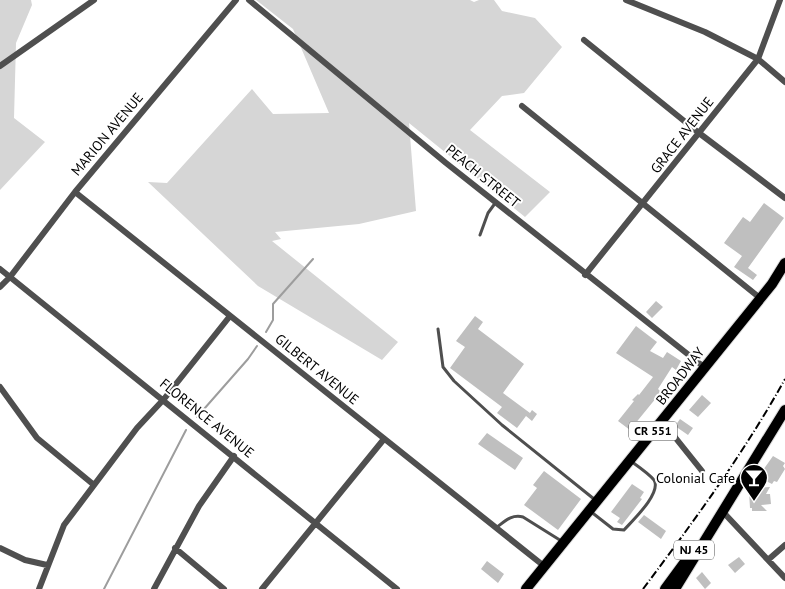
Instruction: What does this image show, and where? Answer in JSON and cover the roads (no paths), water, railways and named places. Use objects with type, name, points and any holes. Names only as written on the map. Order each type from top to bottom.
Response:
[{"type":"main road","name":"BROADWAY","points":[[526,589],[662,421],[782,268]]},
{"type":"main road","name":"NJ 45","points":[[675,589],[785,410]]},
{"type":"main road","name":"NJ 45","points":[[665,589],[723,512]]},
{"type":"street","points":[[0,66],[94,0]]},
{"type":"street","name":"MARION AVENUE","points":[[0,287],[10,277],[75,192],[236,0]]},
{"type":"street","name":"PEACH STREET","points":[[249,0],[585,275],[704,367]]},
{"type":"street","points":[[626,0],[706,32],[758,59],[785,82]]},
{"type":"street","name":"GRACE AVENUE","points":[[585,275],[644,204],[758,59],[780,0]]},
{"type":"street","points":[[584,40],[699,133],[785,198]]},
{"type":"street","points":[[522,106],[760,298]]},
{"type":"street","name":"GILBERT AVENUE","points":[[75,192],[544,566]]},
{"type":"street","name":"FLORENCE AVENUE","points":[[0,269],[164,399],[397,589]]},
{"type":"street","points":[[39,589],[64,526],[136,428],[164,399],[230,316]]},
{"type":"street","points":[[0,388],[38,438],[94,485]]},
{"type":"street","points":[[662,421],[702,471]]},
{"type":"street","points":[[262,589],[384,439]]},
{"type":"street","points":[[154,589],[199,506],[234,456]]},
{"type":"street","points":[[723,512],[785,578]]},
{"type":"street","points":[[768,559],[785,545]]},
{"type":"street","points":[[0,548],[25,560],[47,565]]},
{"type":"street","points":[[175,548],[224,589]]},
{"type":"lane","points":[[480,235],[488,213],[496,202]]},
{"type":"lane","points":[[438,329],[443,368],[454,381],[502,425],[597,501]]},
{"type":"lane","points":[[589,511],[613,529],[620,531],[624,530],[649,501],[655,486],[654,481],[630,460]]},
{"type":"lane","points":[[497,527],[508,518],[516,515],[563,542]]},
{"type":"waterway","points":[[266,332],[273,320],[273,304],[313,259]]},
{"type":"waterway","points":[[197,417],[248,359],[257,346]]},
{"type":"waterway","points":[[104,589],[186,430]]},
{"type":"railway","points":[[643,589],[736,460],[785,379]]},
{"type":"place","name":"Colonial Cafe","points":[[754,502]]}]
